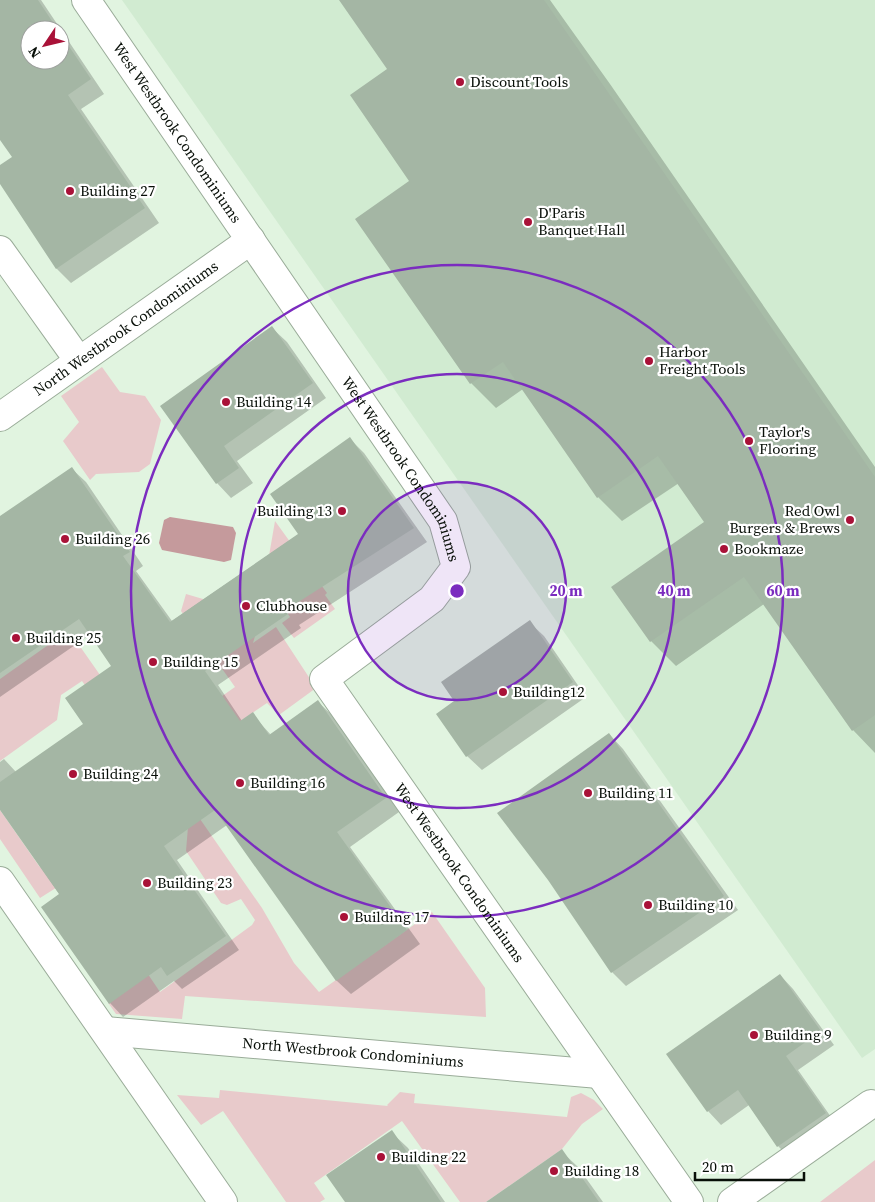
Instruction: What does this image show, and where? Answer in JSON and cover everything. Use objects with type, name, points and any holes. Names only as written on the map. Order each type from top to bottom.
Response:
[{"type":"street","name":"West Westbrook Condominiums","points":[[86,0],[443,521],[456,567],[432,600],[324,679],[689,1202]]},
{"type":"street","name":"North Westbrook Condominiums","points":[[0,417],[250,240]]},
{"type":"street","points":[[0,250],[79,361]]},
{"type":"street","points":[[0,880],[223,1202]]},
{"type":"street","name":"North Westbrook Condominiums","points":[[105,1031],[599,1074]]},
{"type":"street","points":[[732,1202],[871,1104]]},
{"type":"shaded area","points":[[122,0],[875,0],[875,1049],[862,1058]]},
{"type":"shaded area","points":[[102,367],[120,392],[145,396],[161,420],[150,464],[139,472],[96,474],[90,480],[63,441],[79,422],[61,396]]},
{"type":"shaded area","points":[[170,517],[233,527],[236,533],[231,560],[224,562],[162,550],[159,543],[164,520]]},
{"type":"shaded area","points":[[275,521],[327,593],[325,595],[335,609],[294,638],[282,623],[290,617],[265,579]]},
{"type":"shaded area","points":[[186,594],[203,599],[237,648],[255,636],[253,643],[276,627],[316,688],[279,715],[267,703],[181,761],[168,773],[262,908],[294,963],[319,992],[432,912],[485,988],[486,1017],[185,996],[182,1019],[116,1014],[109,1004],[59,886],[40,898],[0,839],[0,810],[39,866],[52,875],[148,776],[82,681],[61,695],[57,720],[0,761],[0,679],[61,636],[72,635],[140,732],[162,738],[235,687],[181,611]],"holes":[[[188,827],[186,851],[221,903],[227,905],[241,899],[255,920],[252,925],[160,992],[77,869]]]},
{"type":"shaded area","points":[[220,1090],[388,1106],[400,1092],[415,1094],[414,1103],[567,1117],[571,1097],[581,1093],[594,1100],[603,1109],[582,1124],[562,1149],[486,1202],[460,1202],[402,1121],[314,1183],[325,1199],[320,1202],[286,1202],[223,1111],[201,1125],[177,1095],[219,1098]]},
{"type":"shaded area","points":[[875,1160],[875,1202],[820,1202]]},
{"type":"building","name":"Building 27","points":[[0,0],[38,0],[51,20],[20,20],[20,70],[70,70],[70,48],[91,79],[68,95],[145,208],[56,269],[0,184],[0,165],[12,157],[0,140]]},
{"type":"building","points":[[339,0],[544,0],[875,477],[875,715],[852,731],[744,577],[650,642],[611,587],[704,522],[658,456],[597,498],[503,362],[470,384],[355,219],[409,181],[350,95],[387,69]]},
{"type":"building","name":"Building 14","points":[[272,326],[313,383],[224,446],[239,468],[216,484],[160,406]]},
{"type":"building","points":[[350,437],[414,528],[286,610],[288,614],[205,671],[240,721],[253,712],[269,735],[318,700],[386,798],[337,832],[407,930],[336,981],[215,810],[164,846],[226,936],[167,976],[161,967],[109,1004],[41,907],[59,894],[0,810],[0,782],[83,724],[65,698],[111,666],[79,619],[0,673],[0,516],[72,467],[130,552],[123,556],[170,622],[298,534],[270,494]]},
{"type":"building","name":"Building12","points":[[530,620],[573,682],[466,757],[436,714],[454,701],[441,682]]},
{"type":"building","points":[[609,733],[724,896],[611,973],[548,880],[497,813]]},
{"type":"building","name":"Building 9","points":[[780,974],[821,1031],[786,1056],[826,1113],[777,1147],[738,1090],[707,1112],[666,1054]]},
{"type":"building","name":"Building 22","points":[[392,1130],[441,1202],[345,1202],[326,1175]]},
{"type":"building","name":"Building 18","points":[[562,1149],[599,1202],[486,1202]]},
{"type":"place","name":"Discount Tools","points":[[460,82]]},
{"type":"place","name":"Building 27","points":[[70,191]]},
{"type":"place","name":"D'Paris Banquet Hall","points":[[528,222]]},
{"type":"place","name":"Harbor Freight Tools","points":[[649,361]]},
{"type":"place","name":"Building 14","points":[[226,402]]},
{"type":"place","name":"Taylor's Flooring","points":[[749,441]]},
{"type":"place","name":"Building 13","points":[[342,511]]},
{"type":"place","name":"Red Owl Burgers & Brews","points":[[850,520]]},
{"type":"place","name":"Building 26","points":[[65,539]]},
{"type":"place","name":"Bookmaze","points":[[724,549]]},
{"type":"place","name":"Clubhouse","points":[[246,606]]},
{"type":"place","name":"Building 25","points":[[16,638]]},
{"type":"place","name":"Building 15","points":[[153,662]]},
{"type":"place","name":"Building12","points":[[503,692]]},
{"type":"place","name":"Building 24","points":[[73,774]]},
{"type":"place","name":"Building 16","points":[[240,783]]},
{"type":"place","name":"Building 11","points":[[588,793]]},
{"type":"place","name":"Building 23","points":[[147,883]]},
{"type":"place","name":"Building 10","points":[[648,905]]},
{"type":"place","name":"Building 17","points":[[344,917]]},
{"type":"place","name":"Building 9","points":[[754,1035]]},
{"type":"place","name":"Building 22","points":[[381,1157]]},
{"type":"place","name":"Building 18","points":[[554,1171]]}]
